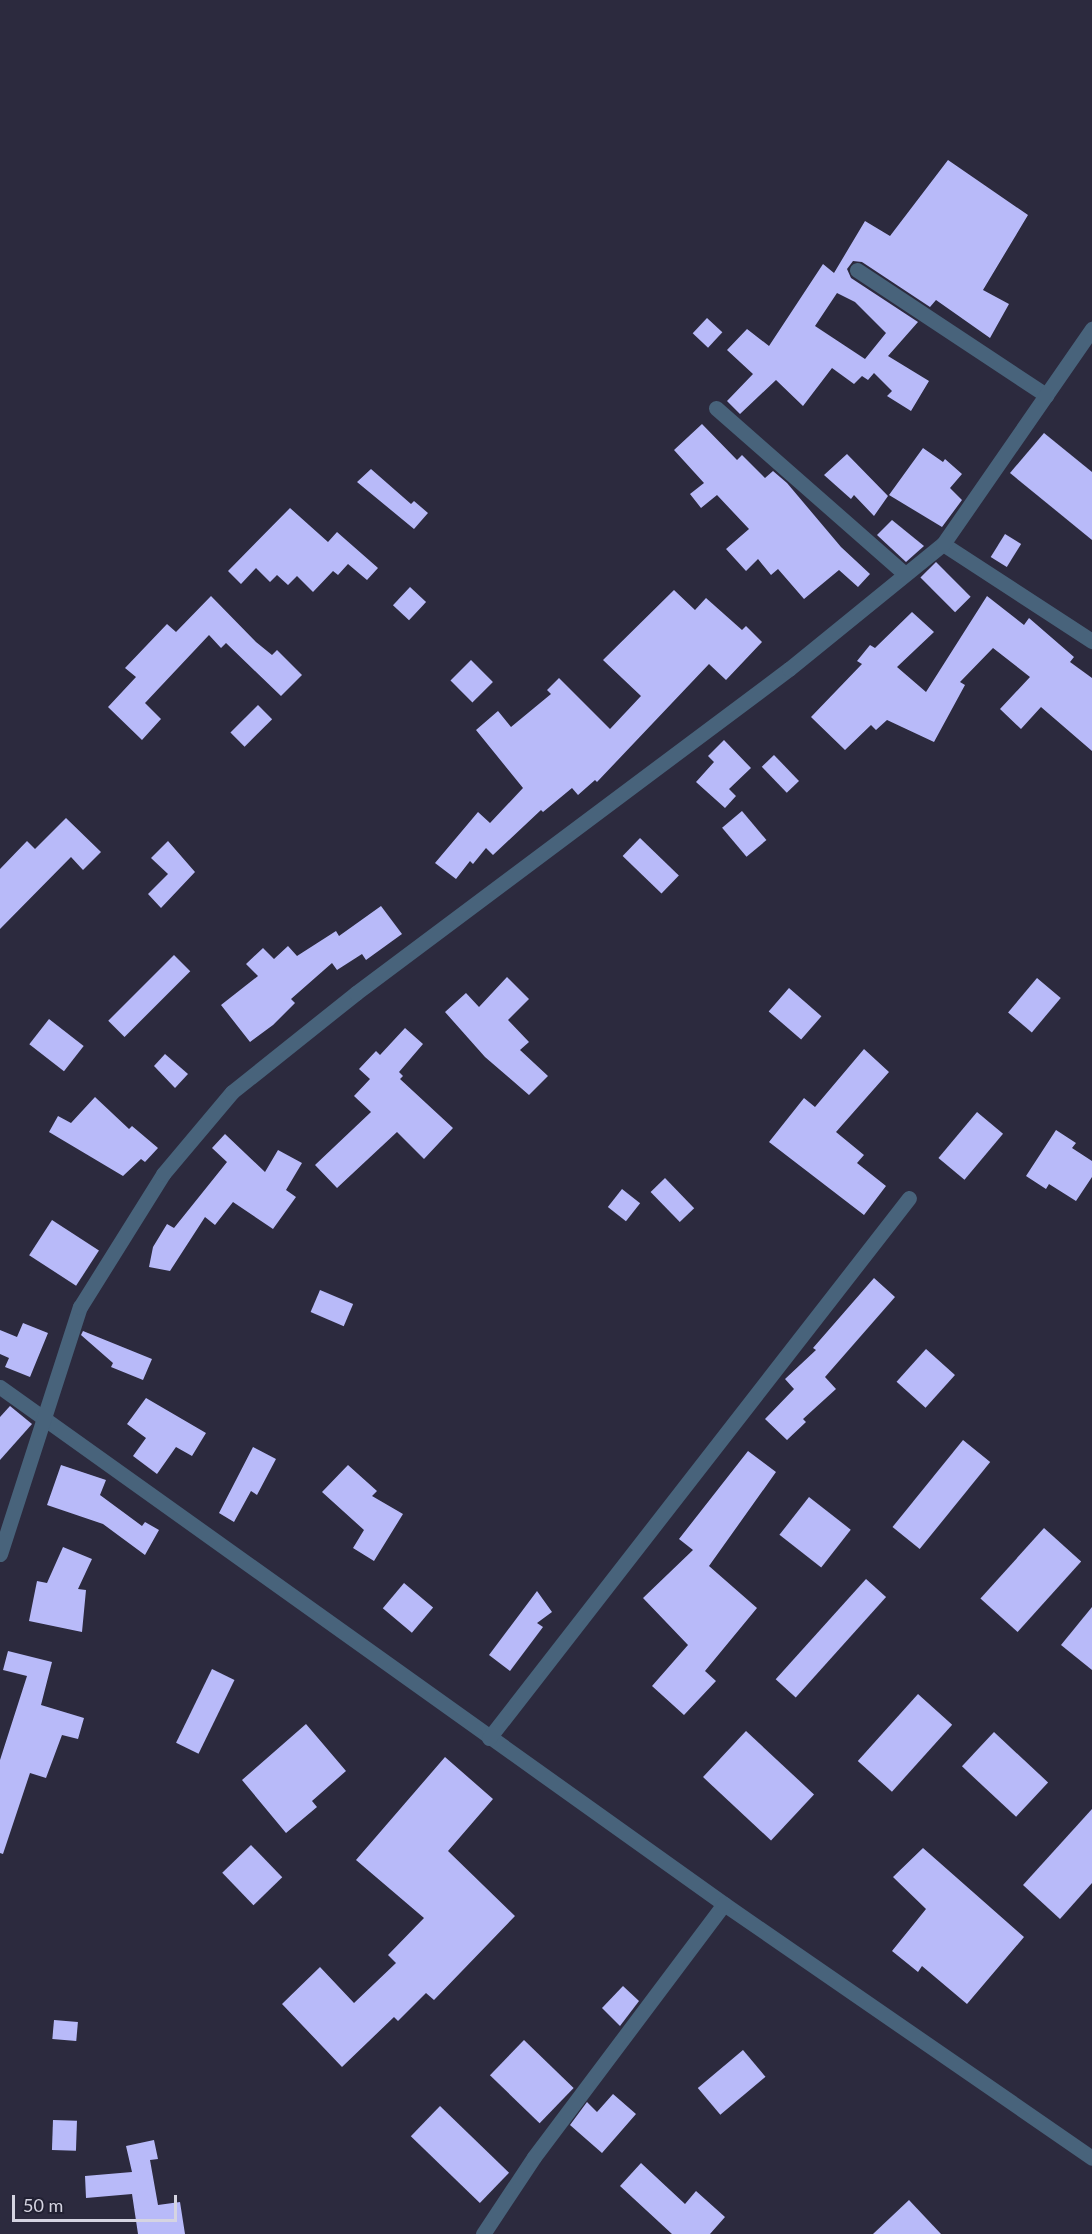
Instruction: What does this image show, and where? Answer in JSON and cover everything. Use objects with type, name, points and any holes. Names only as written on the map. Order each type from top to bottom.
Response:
[{"type":"street","points":[[857,270],[1046,395]]},
{"type":"street","points":[[0,1554],[80,1307],[163,1174],[232,1092],[356,993],[789,669],[903,572],[943,544],[1092,328]]},
{"type":"street","points":[[716,408],[903,572]]},
{"type":"street","points":[[943,544],[1092,641]]},
{"type":"street","points":[[489,1738],[909,1198]]},
{"type":"street","points":[[0,1387],[724,1904],[1092,2158]]},
{"type":"street","points":[[483,2234],[534,2157],[724,1904]]},
{"type":"building","points":[[948,160],[1028,215],[983,290],[1009,304],[990,338],[936,300],[930,307],[862,262],[853,261],[847,269],[851,278],[918,322],[888,356],[929,381],[911,411],[887,396],[892,391],[874,373],[868,380],[862,376],[854,384],[832,368],[803,406],[776,380],[740,414],[727,401],[753,374],[727,350],[747,329],[769,346],[823,264],[834,273],[865,221],[890,236]],"holes":[[[837,293],[855,302],[886,333],[865,359],[815,326]]]},
{"type":"building","points":[[707,318],[722,332],[708,348],[693,333]]},
{"type":"building","points":[[702,424],[737,460],[742,455],[765,478],[773,471],[787,483],[841,547],[870,574],[858,587],[839,570],[804,599],[778,569],[771,575],[758,559],[746,571],[726,549],[749,529],[717,495],[701,508],[690,494],[704,483],[674,450]]},
{"type":"building","points":[[1044,433],[1092,472],[1092,540],[1010,473]]},
{"type":"building","points":[[923,448],[943,462],[945,459],[962,474],[950,488],[962,500],[942,527],[889,495]]},
{"type":"building","points":[[847,454],[888,496],[874,516],[854,495],[851,499],[824,475]]},
{"type":"building","points":[[371,469],[411,504],[414,501],[428,513],[414,529],[357,482]]},
{"type":"building","points":[[290,508],[328,542],[337,532],[378,568],[367,580],[348,564],[338,575],[333,571],[313,592],[297,576],[288,585],[277,575],[270,582],[256,568],[241,584],[228,571]]},
{"type":"building","points":[[892,520],[924,546],[906,562],[877,535]]},
{"type":"building","points":[[1005,534],[1021,544],[1007,567],[991,557]]},
{"type":"building","points":[[936,562],[971,597],[955,612],[920,578]]},
{"type":"building","points":[[410,587],[426,602],[409,620],[393,605]]},
{"type":"building","points":[[674,590],[695,610],[706,598],[742,630],[746,626],[762,642],[726,680],[709,664],[597,782],[595,780],[578,795],[572,788],[543,812],[541,810],[493,855],[486,848],[473,864],[470,861],[456,879],[435,863],[478,812],[490,823],[523,788],[476,730],[498,711],[511,727],[551,694],[547,690],[559,678],[610,729],[641,696],[603,660]]},
{"type":"building","points":[[211,596],[256,642],[272,655],[277,650],[302,675],[281,696],[226,643],[221,648],[209,635],[145,703],[161,719],[142,740],[108,707],[136,677],[125,668],[167,624],[176,632]]},
{"type":"building","points":[[987,596],[1024,625],[1029,618],[1074,657],[1070,662],[1092,678],[1092,751],[1041,707],[1021,729],[1000,709],[1030,677],[993,648],[960,682],[965,685],[934,742],[887,720],[876,730],[871,725],[845,750],[811,717],[862,664],[857,661],[870,645],[875,648],[912,612],[934,632],[897,667],[926,692]]},
{"type":"building","points":[[471,660],[493,682],[472,702],[450,681]]},
{"type":"building","points":[[258,705],[272,719],[245,747],[230,733]]},
{"type":"building","points":[[724,740],[751,768],[729,789],[736,796],[725,808],[696,782],[714,762],[708,756]]},
{"type":"building","points":[[774,755],[799,781],[787,793],[762,767]]},
{"type":"building","points":[[742,811],[766,840],[747,857],[722,828]]},
{"type":"building","points":[[66,818],[101,852],[83,870],[71,857],[0,929],[0,869],[27,841],[35,849]]},
{"type":"building","points":[[640,838],[679,876],[661,893],[623,856]]},
{"type":"building","points":[[168,841],[195,872],[161,908],[148,894],[168,874],[151,858]]},
{"type":"building","points":[[381,906],[402,934],[366,960],[362,954],[337,970],[332,963],[291,999],[295,1003],[273,1025],[250,1042],[221,1005],[258,976],[246,964],[263,948],[274,959],[288,946],[297,956],[336,931],[339,936]]},
{"type":"building","points":[[174,955],[190,971],[125,1037],[108,1021]]},
{"type":"building","points":[[507,977],[529,999],[508,1020],[529,1042],[520,1050],[548,1076],[529,1095],[485,1057],[445,1012],[466,993],[479,1007]]},
{"type":"building","points":[[1037,978],[1061,998],[1032,1032],[1008,1012]]},
{"type":"building","points":[[789,988],[821,1016],[801,1040],[769,1011]]},
{"type":"building","points":[[49,1019],[84,1046],[64,1071],[29,1044]]},
{"type":"building","points":[[405,1028],[423,1044],[399,1072],[403,1076],[400,1079],[453,1128],[424,1159],[397,1132],[337,1188],[315,1165],[371,1112],[354,1096],[370,1079],[359,1069],[376,1051],[380,1055]]},
{"type":"building","points":[[864,1049],[889,1072],[836,1132],[864,1155],[857,1163],[886,1186],[864,1215],[769,1142],[804,1098],[815,1107]]},
{"type":"building","points":[[165,1054],[188,1074],[175,1088],[154,1066]]},
{"type":"building","points":[[95,1097],[129,1129],[132,1126],[158,1148],[145,1162],[141,1159],[123,1176],[49,1132],[58,1116],[71,1123]]},
{"type":"building","points":[[977,1112],[1003,1134],[964,1180],[938,1158]]},
{"type":"building","points":[[1056,1130],[1076,1143],[1072,1148],[1092,1161],[1092,1177],[1076,1201],[1049,1184],[1046,1189],[1026,1176]]},
{"type":"building","points":[[225,1134],[265,1172],[278,1150],[302,1163],[286,1190],[296,1197],[273,1229],[233,1202],[215,1225],[205,1217],[170,1271],[149,1267],[153,1247],[167,1224],[174,1228],[227,1162],[212,1148]]},
{"type":"building","points":[[665,1178],[694,1208],[680,1222],[651,1192]]},
{"type":"building","points":[[622,1189],[640,1203],[626,1221],[608,1207]]},
{"type":"building","points":[[52,1220],[99,1250],[76,1286],[29,1255]]},
{"type":"building","points":[[874,1278],[895,1297],[825,1377],[836,1389],[803,1419],[806,1422],[787,1440],[765,1419],[794,1389],[785,1379],[816,1350],[813,1348]]},
{"type":"building","points":[[320,1290],[353,1304],[344,1326],[311,1312]]},
{"type":"building","points":[[23,1323],[48,1333],[30,1377],[5,1367],[9,1358],[0,1354],[0,1330],[17,1337]]},
{"type":"building","points":[[83,1331],[152,1359],[143,1380],[111,1367],[113,1363],[81,1335]]},
{"type":"building","points":[[926,1349],[955,1375],[926,1408],[897,1382]]},
{"type":"building","points":[[146,1398],[206,1433],[192,1456],[176,1447],[157,1474],[133,1456],[146,1438],[127,1424]]},
{"type":"building","points":[[10,1406],[32,1424],[0,1460],[0,1417]]},
{"type":"building","points":[[963,1440],[990,1462],[920,1549],[893,1527]]},
{"type":"building","points":[[253,1447],[276,1459],[257,1495],[251,1491],[234,1522],[219,1513]]},
{"type":"building","points":[[748,1451],[776,1472],[709,1566],[757,1608],[705,1671],[716,1681],[684,1715],[652,1686],[688,1645],[643,1598],[693,1550],[679,1539]]},
{"type":"building","points":[[61,1465],[106,1480],[100,1495],[142,1526],[145,1522],[159,1530],[145,1555],[103,1524],[47,1505]]},
{"type":"building","points":[[348,1465],[377,1491],[372,1496],[403,1514],[374,1561],[353,1548],[364,1530],[322,1492]]},
{"type":"building","points":[[809,1497],[851,1530],[821,1567],[779,1535]]},
{"type":"building","points":[[1044,1528],[1081,1561],[1018,1632],[980,1599]]},
{"type":"building","points":[[63,1547],[92,1559],[78,1589],[86,1590],[82,1632],[29,1621],[37,1581],[47,1583]]},
{"type":"building","points":[[866,1579],[886,1597],[796,1697],[776,1679]]},
{"type":"building","points":[[404,1583],[433,1607],[412,1633],[383,1608]]},
{"type":"building","points":[[537,1591],[552,1612],[537,1623],[543,1627],[510,1671],[489,1655]]},
{"type":"building","points":[[1092,1607],[1092,1670],[1061,1645]]},
{"type":"building","points":[[8,1651],[52,1662],[41,1705],[84,1718],[78,1739],[62,1735],[46,1778],[30,1773],[3,1854],[0,1853],[0,1760],[27,1676],[3,1670]]},
{"type":"building","points":[[212,1669],[234,1680],[199,1754],[176,1743]]},
{"type":"building","points":[[918,1694],[952,1725],[892,1792],[858,1761]]},
{"type":"building","points":[[306,1724],[346,1771],[312,1801],[317,1807],[286,1833],[242,1780]]},
{"type":"building","points":[[746,1731],[814,1794],[771,1841],[703,1777]]},
{"type":"building","points":[[994,1732],[1048,1782],[1016,1817],[962,1766]]},
{"type":"building","points":[[445,1757],[493,1799],[448,1851],[515,1916],[434,2000],[426,1993],[398,2021],[394,2017],[342,2067],[282,2004],[320,1967],[354,2003],[396,1963],[388,1955],[424,1918],[356,1860]]},
{"type":"building","points":[[1092,1809],[1092,1883],[1060,1919],[1023,1885]]},
{"type":"building","points":[[251,1845],[282,1877],[253,1905],[222,1873]]},
{"type":"building","points":[[923,1848],[1024,1937],[967,2004],[922,1966],[918,1972],[892,1951],[926,1909],[893,1877]]},
{"type":"building","points":[[623,1986],[639,2001],[620,2026],[602,2008]]},
{"type":"building","points":[[54,2020],[78,2022],[76,2041],[52,2039]]},
{"type":"building","points":[[524,2040],[574,2088],[540,2123],[490,2075]]},
{"type":"building","points":[[743,2050],[765,2077],[720,2115],[698,2088]]},
{"type":"building","points":[[613,2094],[636,2114],[602,2153],[570,2125],[587,2102],[597,2112]]},
{"type":"building","points":[[440,2106],[509,2173],[480,2203],[411,2136]]},
{"type":"building","points":[[53,2120],[77,2121],[76,2151],[52,2150]]},
{"type":"building","points":[[154,2140],[158,2159],[150,2160],[158,2205],[180,2202],[185,2234],[138,2234],[132,2194],[86,2198],[85,2176],[132,2172],[126,2146]]},
{"type":"building","points":[[641,2163],[685,2204],[696,2191],[725,2217],[710,2234],[672,2234],[620,2186]]},
{"type":"building","points":[[909,2200],[941,2234],[873,2234]]}]
